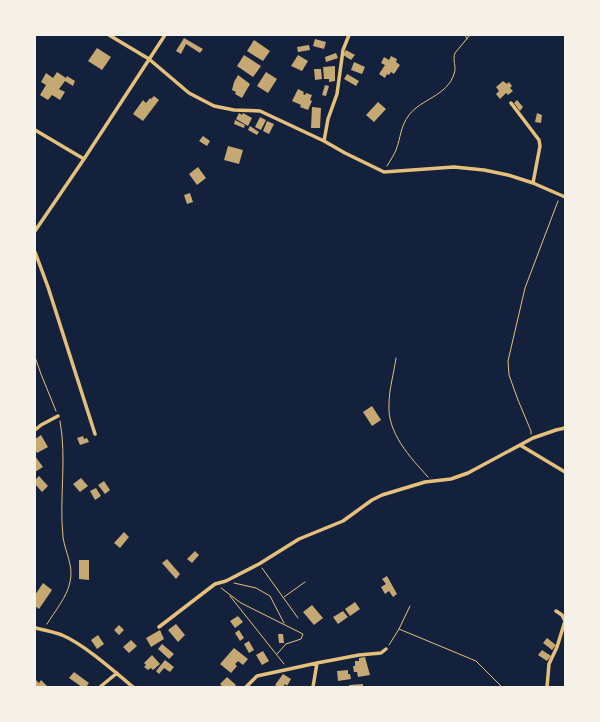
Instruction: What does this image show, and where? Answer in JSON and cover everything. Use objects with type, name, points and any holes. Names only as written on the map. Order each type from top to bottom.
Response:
[{"type":"street","points":[[110,35],[149,59],[189,93],[214,106],[234,110],[260,111],[324,141],[384,172],[454,167],[484,170],[508,175],[533,183],[565,197]]},
{"type":"street","points":[[35,231],[165,35]]},
{"type":"street","points":[[324,141],[328,119],[337,94],[343,50],[349,35]]},
{"type":"street","points":[[511,103],[539,140],[540,146],[533,183]]},
{"type":"street","points":[[35,130],[84,159]]},
{"type":"street","points":[[35,252],[48,287],[95,434]]},
{"type":"street","points":[[35,430],[58,416]]},
{"type":"street","points":[[159,627],[215,584],[226,581],[259,564],[299,539],[344,521],[372,500],[399,489],[431,480],[451,479],[468,473],[533,438],[565,428]]},
{"type":"street","points":[[520,446],[565,472]]},
{"type":"street","points":[[548,687],[549,664],[557,647],[565,621],[562,615],[556,611]]},
{"type":"street","points":[[35,628],[62,636],[93,655],[133,687]]},
{"type":"street","points":[[246,687],[257,676],[359,655],[380,653],[386,649]]},
{"type":"street","points":[[313,687],[317,663]]},
{"type":"street","points":[[100,687],[117,673]]},
{"type":"path","points":[[465,35],[467,39]]},
{"type":"path","points":[[384,172],[396,149],[402,126],[410,114],[447,87],[451,82],[455,73],[455,53],[470,35]]},
{"type":"path","points":[[526,442],[531,431],[509,375],[508,361],[525,288],[560,195]]},
{"type":"path","points":[[35,357],[58,416],[62,434],[61,510],[63,538],[71,574],[70,583],[64,596],[43,630]]},
{"type":"path","points":[[396,358],[388,405],[390,418],[395,435],[431,480]]},
{"type":"path","points":[[259,564],[298,618]]},
{"type":"path","points":[[226,581],[256,588],[270,596],[284,623]]},
{"type":"path","points":[[283,598],[305,582]]},
{"type":"path","points":[[215,584],[241,603],[284,623],[303,634],[301,639],[286,644],[276,654]]},
{"type":"path","points":[[228,593],[287,669]]},
{"type":"path","points":[[391,640],[399,629],[410,606]]},
{"type":"path","points":[[399,629],[476,661],[502,687]]},
{"type":"building","points":[[184,38],[203,49],[200,53],[186,44],[181,54],[176,51]]},
{"type":"building","points":[[315,39],[326,42],[324,49],[313,46]]},
{"type":"building","points":[[254,40],[270,51],[263,61],[247,51]]},
{"type":"building","points":[[309,45],[310,50],[298,52],[297,47]]},
{"type":"building","points":[[97,48],[111,57],[102,70],[88,61]]},
{"type":"building","points":[[346,50],[355,55],[351,60],[343,55]]},
{"type":"building","points":[[336,53],[338,58],[326,62],[325,57]]},
{"type":"building","points":[[244,55],[261,66],[253,77],[237,66]]},
{"type":"building","points":[[298,55],[308,61],[302,71],[291,66]]},
{"type":"building","points":[[391,56],[397,59],[396,62],[400,65],[394,74],[391,72],[389,75],[387,74],[385,78],[379,74],[385,65],[381,63],[384,57],[389,60]]},
{"type":"building","points":[[354,62],[365,67],[362,74],[351,70]]},
{"type":"building","points":[[335,66],[335,81],[329,82],[329,79],[324,79],[323,67]]},
{"type":"building","points":[[314,69],[321,69],[322,79],[315,80]]},
{"type":"building","points":[[57,72],[66,78],[67,76],[75,81],[73,86],[65,81],[59,89],[65,92],[60,100],[52,95],[48,100],[40,95],[46,85],[41,82],[46,73],[53,78]]},
{"type":"building","points":[[266,72],[277,79],[268,93],[257,86]]},
{"type":"building","points":[[347,74],[359,81],[356,86],[344,79]]},
{"type":"building","points":[[238,75],[250,84],[242,98],[235,94],[236,92],[232,90]]},
{"type":"building","points":[[503,81],[507,84],[509,82],[512,86],[510,88],[513,91],[508,95],[506,93],[500,99],[496,94],[499,91],[496,87]]},
{"type":"building","points":[[325,85],[329,86],[326,96],[322,95]]},
{"type":"building","points":[[298,89],[304,92],[303,94],[305,95],[306,93],[312,95],[310,100],[312,101],[308,110],[300,107],[301,105],[292,101]]},
{"type":"building","points":[[154,96],[159,100],[143,121],[133,114],[143,100],[146,103]]},
{"type":"building","points":[[517,100],[523,107],[520,111],[514,103]]},
{"type":"building","points":[[378,102],[386,109],[374,122],[366,115]]},
{"type":"building","points":[[312,107],[321,108],[320,128],[311,128]]},
{"type":"building","points":[[239,113],[242,115],[243,113],[252,118],[248,126],[236,119]]},
{"type":"building","points":[[537,113],[542,115],[541,123],[535,122]]},
{"type":"building","points":[[260,117],[266,120],[261,130],[255,127]]},
{"type":"building","points":[[235,120],[245,125],[244,128],[234,124]]},
{"type":"building","points":[[267,121],[274,124],[269,134],[263,131]]},
{"type":"building","points":[[250,126],[259,132],[257,135],[248,130]]},
{"type":"building","points":[[203,136],[210,141],[207,146],[199,141]]},
{"type":"building","points":[[228,146],[243,150],[239,164],[224,160]]},
{"type":"building","points":[[198,167],[206,178],[197,185],[189,174]]},
{"type":"building","points":[[190,193],[193,202],[187,204],[184,195]]},
{"type":"building","points":[[372,406],[381,420],[372,426],[363,412]]},
{"type":"building","points":[[41,435],[48,447],[37,453],[35,449],[35,439]]},
{"type":"building","points":[[83,436],[84,439],[87,438],[89,442],[80,445],[77,438]]},
{"type":"building","points":[[35,456],[43,467],[35,472]]},
{"type":"building","points":[[39,476],[48,486],[42,492],[35,484],[35,480]]},
{"type":"building","points":[[81,478],[88,486],[80,492],[73,484]]},
{"type":"building","points":[[104,481],[110,490],[105,494],[98,485]]},
{"type":"building","points":[[96,488],[101,496],[95,500],[90,491]]},
{"type":"building","points":[[124,532],[129,537],[120,548],[114,543]]},
{"type":"building","points":[[195,551],[199,555],[192,563],[187,559]]},
{"type":"building","points":[[167,559],[180,574],[176,579],[162,563]]},
{"type":"building","points":[[79,560],[89,560],[89,580],[79,579]]},
{"type":"building","points":[[387,576],[397,594],[393,597],[389,591],[385,594],[381,587],[386,584],[382,579]]},
{"type":"building","points":[[43,583],[52,590],[39,609],[35,606],[35,595]]},
{"type":"building","points":[[355,602],[360,609],[350,616],[345,609]]},
{"type":"building","points":[[312,605],[323,618],[314,625],[303,612]]},
{"type":"building","points":[[343,611],[348,617],[338,624],[333,617]]},
{"type":"building","points":[[238,616],[243,622],[235,628],[230,621]]},
{"type":"building","points":[[176,624],[185,635],[178,642],[168,630]]},
{"type":"building","points":[[119,625],[124,630],[119,635],[114,630]]},
{"type":"building","points":[[160,630],[164,639],[151,647],[146,638]]},
{"type":"building","points":[[239,630],[244,638],[240,641],[235,633]]},
{"type":"building","points":[[278,634],[283,634],[284,643],[279,643]]},
{"type":"building","points":[[98,635],[104,644],[97,649],[91,640]]},
{"type":"building","points":[[547,638],[556,645],[552,650],[543,643]]},
{"type":"building","points":[[131,640],[137,646],[129,653],[123,647]]},
{"type":"building","points":[[249,641],[254,650],[249,653],[244,644]]},
{"type":"building","points":[[162,644],[174,654],[169,659],[158,649]]},
{"type":"building","points":[[234,648],[248,659],[243,665],[238,661],[235,664],[237,666],[231,673],[220,664]]},
{"type":"building","points":[[542,650],[551,656],[547,661],[538,655]]},
{"type":"building","points":[[263,651],[269,661],[262,665],[256,655]]},
{"type":"building","points":[[152,655],[160,664],[153,670],[151,668],[148,670],[144,667],[146,665],[144,663]]},
{"type":"building","points":[[365,657],[370,675],[358,677],[357,672],[354,672],[353,666],[355,666],[355,661],[359,661],[359,658]]},
{"type":"building","points":[[165,660],[174,667],[170,672],[164,668],[159,674],[156,671]]},
{"type":"building","points":[[348,670],[348,674],[350,674],[351,679],[338,681],[337,671]]},
{"type":"building","points":[[74,672],[89,683],[86,687],[82,687],[69,678]]},
{"type":"building","points":[[283,674],[291,679],[287,686],[285,684],[283,687],[278,687],[275,685]]},
{"type":"building","points":[[227,677],[236,685],[234,687],[223,687],[220,684]]},
{"type":"building","points":[[35,679],[39,683],[41,680],[47,686],[35,687]]},
{"type":"building","points":[[363,684],[363,687],[349,687],[349,685]]}]
